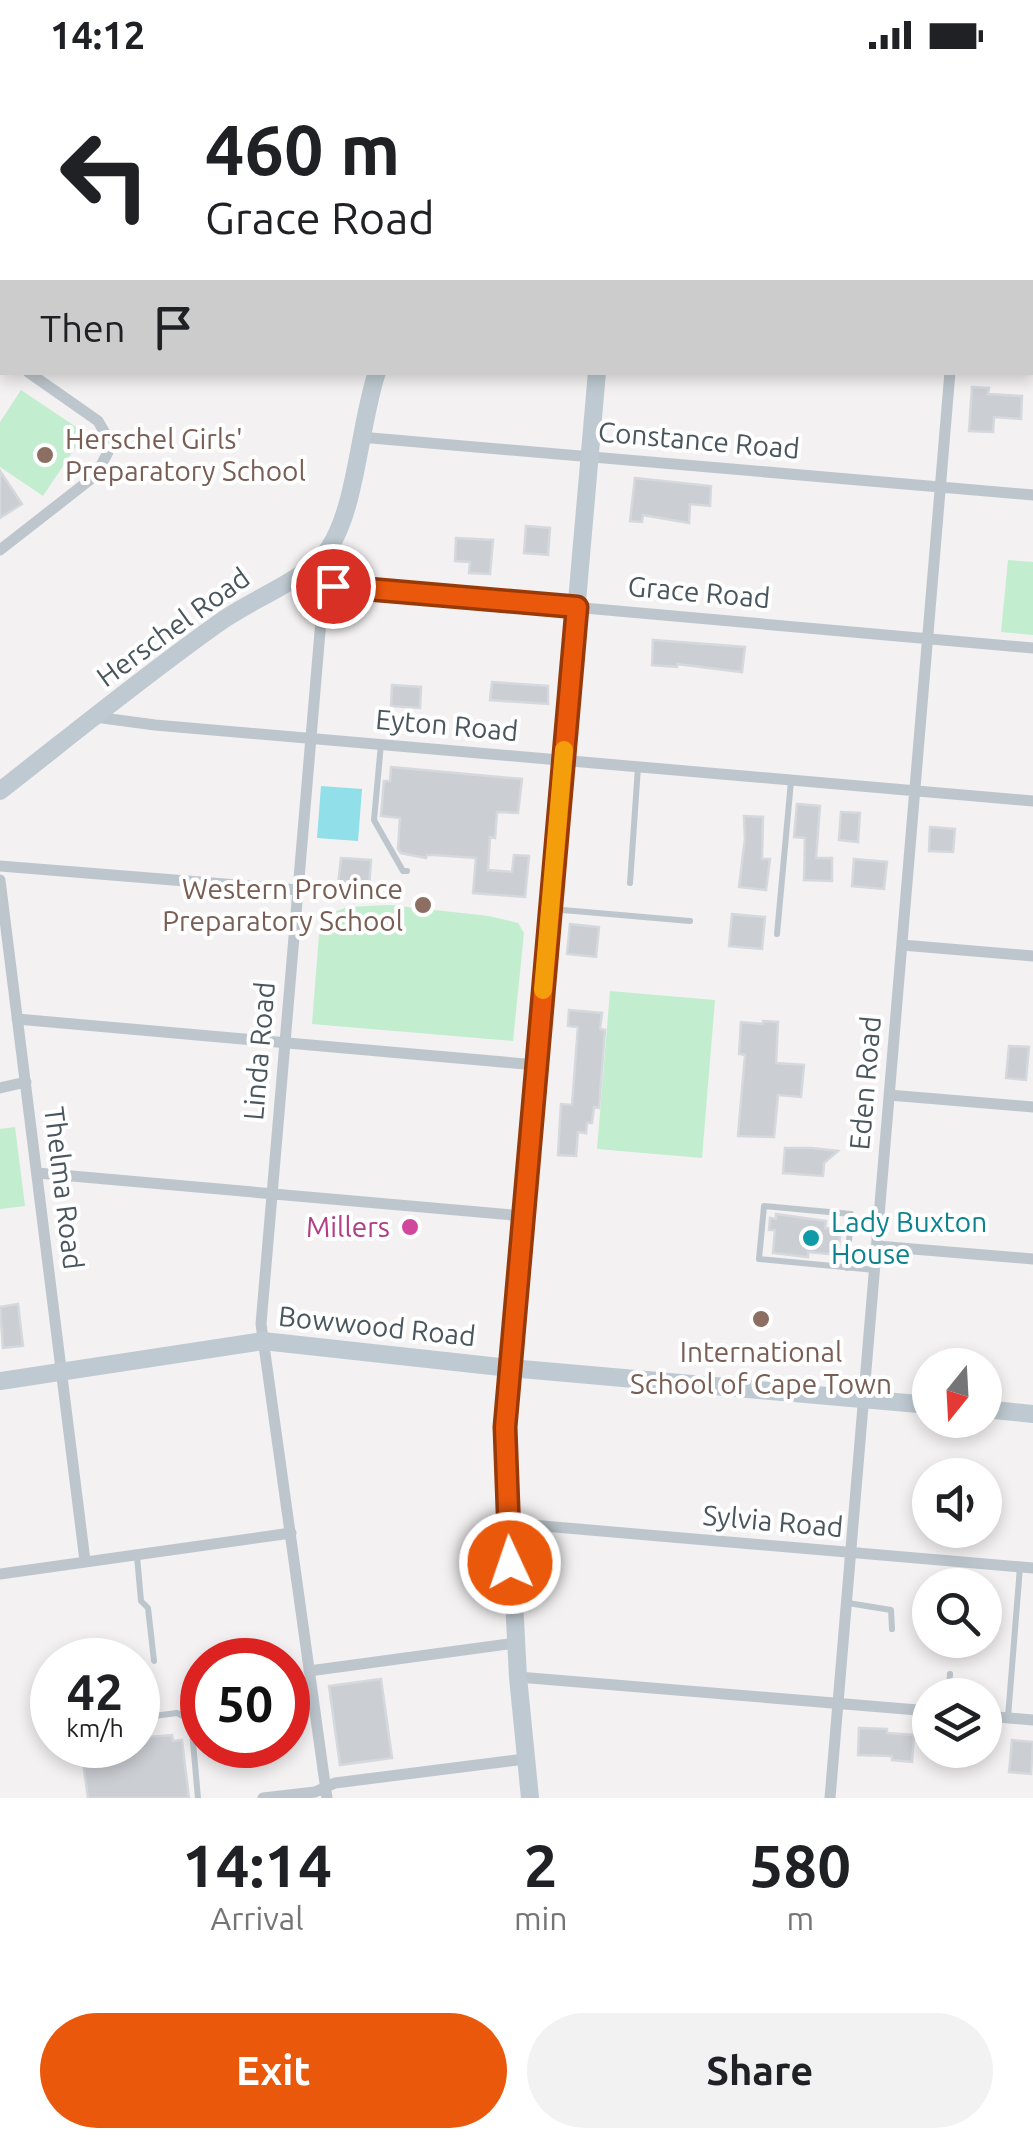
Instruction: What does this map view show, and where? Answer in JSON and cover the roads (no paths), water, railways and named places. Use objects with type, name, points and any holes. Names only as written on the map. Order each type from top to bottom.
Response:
[{"type":"street","points":[[0,550],[96,475],[108,452],[106,435],[98,421],[32,375]]},
{"type":"street","name":"Herschel Road","points":[[2,785],[225,618],[306,570],[327,551],[341,525],[376,375]]},
{"type":"street","points":[[530,1798],[524,1759],[504,1458],[596,375]]},
{"type":"street","name":"Eden Road","points":[[830,1798],[950,375]]},
{"type":"street","name":"Constance Road","points":[[360,437],[1033,494]]},
{"type":"street","points":[[306,570],[324,585]]},
{"type":"street","name":"Grace Road","points":[[324,585],[1033,648]]},
{"type":"street","name":"Linda Road","points":[[305,1638],[261,1324],[324,585]]},
{"type":"street","name":"Eyton Road","points":[[96,717],[310,739],[1033,800]]},
{"type":"street","points":[[0,866],[298,890]]},
{"type":"street","name":"Thelma Road","points":[[0,880],[84,1561]]},
{"type":"street","points":[[902,945],[1033,956]]},
{"type":"street","points":[[17,1019],[536,1065]]},
{"type":"street","points":[[0,1088],[26,1082]]},
{"type":"street","points":[[889,1095],[1033,1107]]},
{"type":"street","points":[[38,1173],[523,1216]]},
{"type":"street","points":[[877,1246],[1033,1259]]},
{"type":"street","name":"Bowwood Road","points":[[0,1381],[263,1341],[510,1368],[912,1403]]},
{"type":"street","points":[[1002,1411],[1033,1414]]},
{"type":"street","name":"Sylvia Road","points":[[508,1523],[1027,1568]]},
{"type":"street","points":[[0,1574],[291,1533]]},
{"type":"street","points":[[310,1671],[516,1643]]},
{"type":"street","points":[[518,1677],[912,1709]]},
{"type":"street","name":"Linda Road","points":[[310,1678],[326,1793]]},
{"type":"street","points":[[1002,1717],[1033,1720]]},
{"type":"street","points":[[263,1798],[326,1793],[335,1783],[524,1759]]},
{"type":"lane","points":[[381,744],[374,820],[403,870],[408,871]]},
{"type":"lane","points":[[630,884],[638,767]]},
{"type":"lane","points":[[777,934],[791,780]]},
{"type":"lane","points":[[550,909],[690,921]]},
{"type":"lane","points":[[847,1268],[851,1214],[764,1206],[759,1260],[847,1268],[875,1270]]},
{"type":"lane","points":[[136,1554],[141,1601],[148,1608],[151,1638]]},
{"type":"lane","points":[[1008,1718],[1027,1568]]},
{"type":"lane","points":[[847,1603],[891,1610],[892,1629]]},
{"type":"lane","points":[[950,1674],[950,1678]]},
{"type":"lane","points":[[160,1715],[177,1713],[191,1720],[198,1798]]},
{"type":"water","points":[[321,786],[362,789],[358,841],[317,838]]},
{"type":"place","name":"Herschel Girls' Preparatory School","points":[[45,455]]},
{"type":"place","name":"Western Province Preparatory School","points":[[423,905]]},
{"type":"place","name":"Millers","points":[[410,1227]]},
{"type":"place","name":"Lady Buxton House","points":[[811,1238]]},
{"type":"place","name":"International School of Cape Town","points":[[761,1319]]}]
